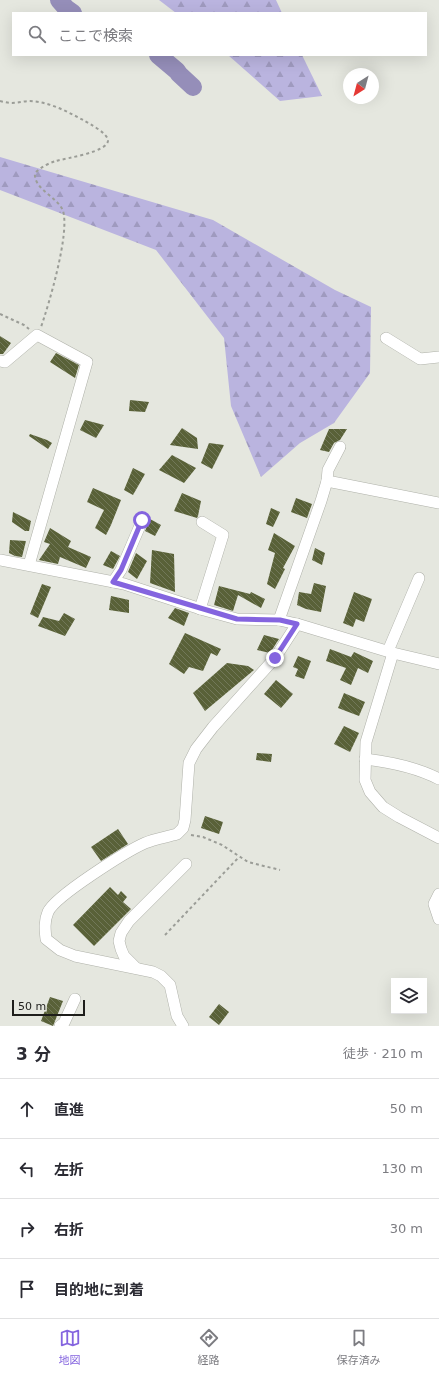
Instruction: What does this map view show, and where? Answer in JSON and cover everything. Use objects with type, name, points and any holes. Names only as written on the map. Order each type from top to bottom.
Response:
[{"type":"street","points":[[0,361],[5,362],[37,335],[87,362],[29,565]]},
{"type":"street","points":[[386,338],[420,360],[439,357]]},
{"type":"street","points":[[280,620],[321,501],[328,470],[340,447]]},
{"type":"street","points":[[326,481],[439,503]]},
{"type":"street","points":[[113,582],[121,570],[142,520]]},
{"type":"street","points":[[200,609],[223,535],[202,522]]},
{"type":"street","points":[[0,560],[124,584],[200,609],[237,619],[280,620],[297,624],[390,652],[439,664]]},
{"type":"street","points":[[419,578],[390,652],[366,742],[365,780],[370,792],[383,807],[439,838]]},
{"type":"street","points":[[182,1026],[177,1016],[172,991],[167,980],[153,972],[75,956],[60,950],[46,939],[45,923],[48,911],[59,899],[114,860],[146,843],[177,834],[183,828],[189,763],[196,749],[213,727],[275,658],[297,624]]},
{"type":"street","points":[[365,759],[395,763],[439,779]]},
{"type":"street","points":[[136,968],[122,952],[119,941],[122,933],[129,921],[186,864]]},
{"type":"street","points":[[439,894],[434,904],[439,919]]},
{"type":"street","points":[[60,1026],[64,1023],[75,999]]},
{"type":"path","points":[[0,101],[12,103],[30,101],[43,103],[60,109],[100,131],[108,140],[104,148],[56,161],[39,169],[35,173],[36,181],[61,207],[65,222],[53,290],[37,335],[24,325],[0,314]]},
{"type":"path","points":[[177,834],[195,835],[210,840],[222,845],[248,862],[280,870]]},
{"type":"path","points":[[165,935],[239,857]]},
{"type":"green space","points":[[159,0],[276,0],[282,12],[175,12]]},
{"type":"green space","points":[[229,56],[302,56],[322,96],[280,101]]},
{"type":"green space","points":[[0,157],[213,220],[335,290],[371,307],[370,373],[334,423],[300,443],[261,477],[231,406],[224,338],[156,250],[0,190]]},
{"type":"building","points":[[0,336],[11,343],[3,354],[0,354]]},
{"type":"building","points":[[56,353],[79,365],[75,378],[50,362]]},
{"type":"building","points":[[130,400],[149,402],[145,412],[129,411]]},
{"type":"building","points":[[85,420],[104,425],[96,438],[80,430]]},
{"type":"building","points":[[182,428],[197,438],[198,449],[170,445]]},
{"type":"building","points":[[329,429],[347,429],[340,440],[334,443],[329,452],[320,450]]},
{"type":"building","points":[[30,434],[52,443],[48,449],[29,436]]},
{"type":"building","points":[[209,443],[224,445],[212,469],[201,463]]},
{"type":"building","points":[[172,455],[196,468],[184,483],[159,470]]},
{"type":"building","points":[[133,468],[145,474],[133,495],[124,490]]},
{"type":"building","points":[[93,488],[121,500],[106,535],[95,528],[104,510],[87,502]]},
{"type":"building","points":[[182,493],[201,501],[197,518],[174,511]]},
{"type":"building","points":[[296,498],[312,504],[307,518],[291,512]]},
{"type":"building","points":[[271,508],[280,512],[273,527],[266,524]]},
{"type":"building","points":[[13,512],[31,521],[29,531],[25,531],[12,522]]},
{"type":"building","points":[[150,519],[161,525],[155,536],[145,531]]},
{"type":"building","points":[[50,528],[71,541],[68,547],[91,557],[86,568],[60,557],[58,564],[39,560],[50,544],[44,542]]},
{"type":"building","points":[[274,533],[295,546],[283,568],[285,569],[275,589],[267,584],[275,553],[268,550]]},
{"type":"building","points":[[10,540],[26,541],[22,557],[9,553]]},
{"type":"building","points":[[315,548],[325,553],[322,565],[312,560]]},
{"type":"building","points":[[152,550],[174,554],[175,592],[150,583]]},
{"type":"building","points":[[111,551],[120,556],[113,569],[103,565]]},
{"type":"building","points":[[136,553],[147,561],[137,579],[128,572]]},
{"type":"building","points":[[314,583],[326,586],[321,612],[306,609],[297,605],[299,592],[311,594]]},
{"type":"building","points":[[42,584],[51,587],[38,618],[30,614]]},
{"type":"building","points":[[219,586],[250,594],[251,592],[265,599],[261,608],[238,595],[233,611],[214,605]]},
{"type":"building","points":[[354,592],[372,599],[364,622],[356,619],[353,627],[343,623]]},
{"type":"building","points":[[111,596],[129,600],[129,613],[109,610]]},
{"type":"building","points":[[175,608],[189,613],[184,626],[168,618]]},
{"type":"building","points":[[64,613],[75,619],[65,636],[38,626],[43,617],[59,621]]},
{"type":"building","points":[[185,633],[221,649],[217,656],[211,653],[203,671],[189,667],[184,674],[169,664]]},
{"type":"building","points":[[264,635],[279,639],[270,653],[257,650]]},
{"type":"building","points":[[330,649],[351,657],[354,652],[373,661],[368,673],[358,668],[351,685],[340,680],[346,668],[326,661]]},
{"type":"building","points":[[298,656],[311,661],[304,679],[295,676],[298,669],[293,667]]},
{"type":"building","points":[[227,663],[248,666],[254,670],[205,711],[193,693]]},
{"type":"building","points":[[276,680],[293,694],[281,708],[264,694]]},
{"type":"building","points":[[344,693],[365,702],[359,716],[338,708]]},
{"type":"building","points":[[344,726],[359,733],[350,752],[334,744]]},
{"type":"building","points":[[257,753],[272,754],[271,762],[256,760]]},
{"type":"building","points":[[205,816],[223,822],[219,834],[201,828]]},
{"type":"building","points":[[118,829],[128,844],[101,861],[91,847]]},
{"type":"building","points":[[110,887],[118,895],[121,891],[127,897],[123,902],[131,909],[94,946],[73,925]]},
{"type":"building","points":[[50,997],[63,1001],[53,1026],[41,1021]]},
{"type":"building","points":[[219,1004],[229,1012],[219,1025],[209,1017]]},
{"type":"waterway","points":[[59,0],[72,12]]},
{"type":"waterway","points":[[159,56],[193,87]]},
{"type":"route","points":[[142,520],[121,570],[113,582],[124,584],[237,619],[280,620],[297,624],[275,658]]}]
